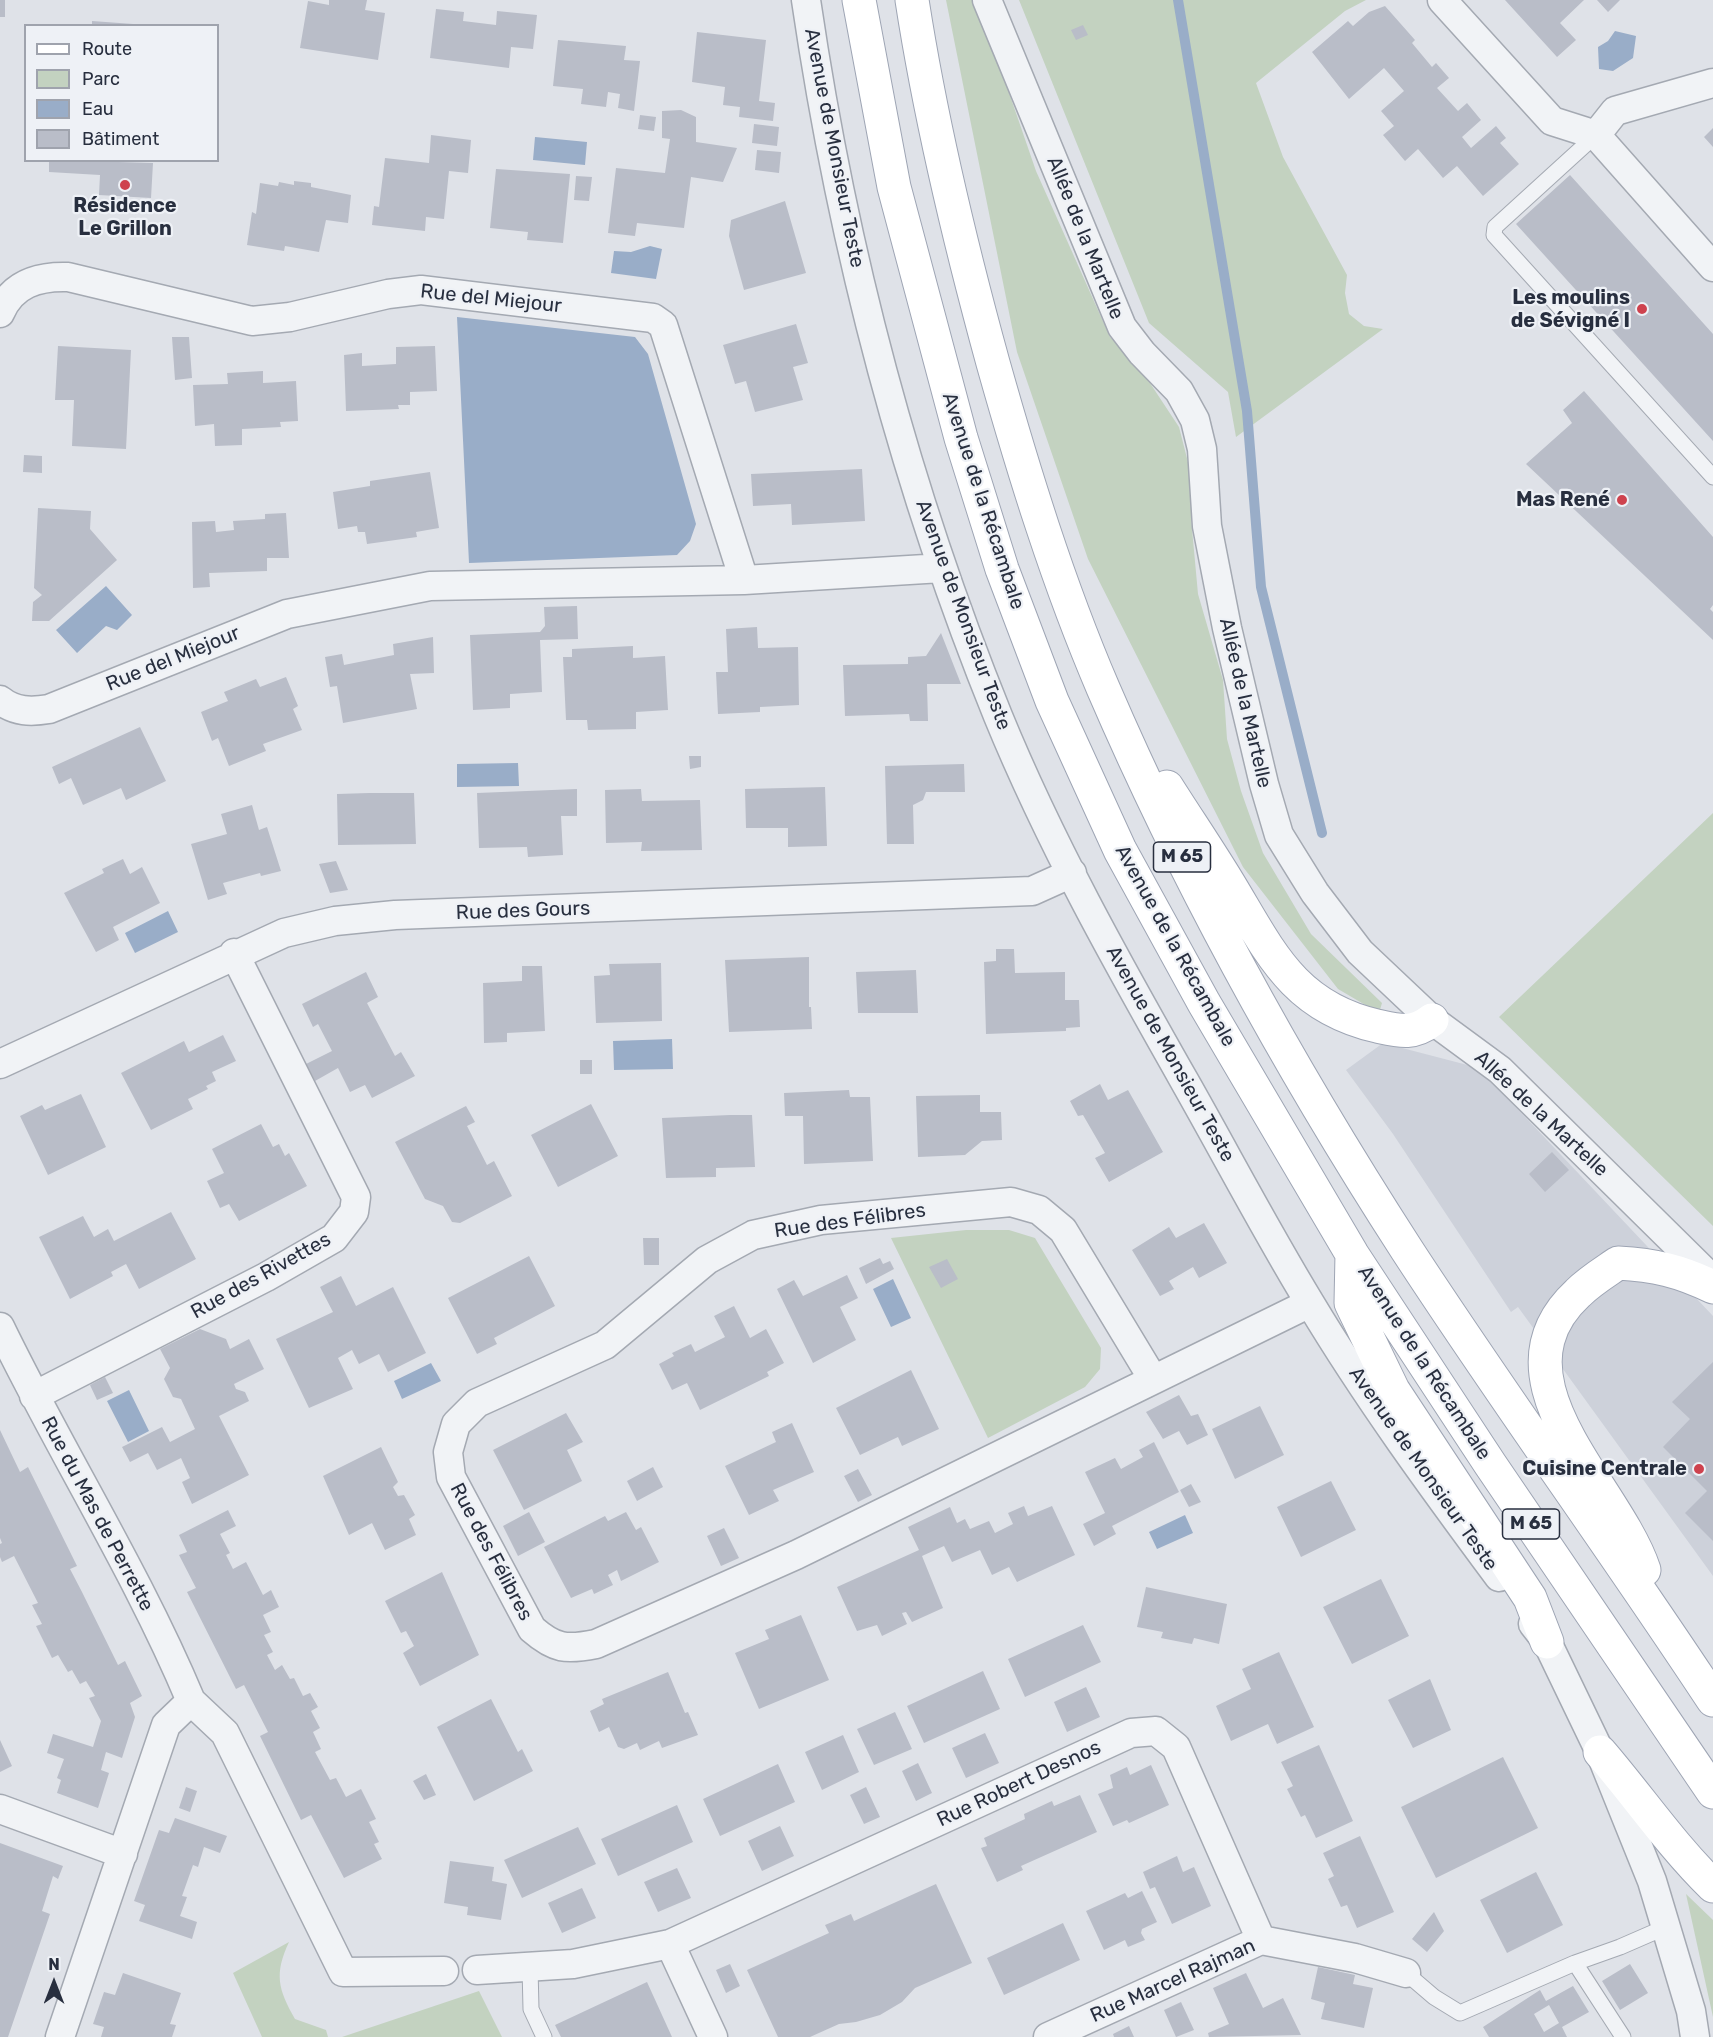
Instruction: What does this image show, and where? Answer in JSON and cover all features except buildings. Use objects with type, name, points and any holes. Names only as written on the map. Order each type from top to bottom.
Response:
[{"type":"main road","name":"Avenue de la Récambale","points":[[860,0],[894,187],[926,314],[961,438],[1002,569],[1052,701],[1120,850],[1204,1003],[1352,1254],[1490,1464],[1713,1792]]},
{"type":"main road","name":"M 65","points":[[912,0],[944,178],[986,336],[1050,549],[1102,685],[1165,825],[1307,1086],[1407,1249],[1713,1700]]},
{"type":"main road","points":[[1102,685],[1227,881],[1255,932],[1287,976],[1320,1002],[1364,1023],[1406,1032],[1420,1030],[1432,1020]]},
{"type":"main road","points":[[1352,1254],[1351,1302],[1393,1390],[1530,1598],[1547,1642]]},
{"type":"main road","points":[[1660,1620],[1640,1558],[1623,1525],[1555,1413],[1547,1389],[1546,1355],[1552,1328],[1561,1312],[1577,1293],[1618,1263],[1647,1264],[1682,1272],[1713,1287]]},
{"type":"main road","points":[[1600,1752],[1645,1805],[1683,1857],[1713,1886]]},
{"type":"street","name":"Avenue de Monsieur Teste","points":[[806,0],[839,195],[865,306],[903,444],[942,568],[999,718],[1047,826],[1139,1002],[1310,1303],[1432,1485],[1547,1642],[1600,1752],[1652,1881],[1691,2011],[1695,2037]]},
{"type":"street","name":"Allée de la Martelle","points":[[987,0],[1122,327],[1142,353],[1179,390],[1195,420],[1202,449],[1207,526],[1227,628],[1264,784],[1280,835],[1315,894],[1360,952],[1432,1020],[1500,1070],[1713,1280]]},
{"type":"street","points":[[1442,0],[1552,121],[1596,135],[1713,267]]},
{"type":"street","points":[[1596,135],[1615,111],[1713,83]]},
{"type":"street","name":"Rue del Miejour","points":[[0,313],[16,289],[27,283],[52,277],[68,277],[252,321],[290,317],[388,294],[421,290],[653,318],[663,325],[744,580]]},
{"type":"street","name":"Rue del Miejour","points":[[0,700],[19,710],[34,712],[50,709],[287,614],[418,587],[744,580],[942,568]]},
{"type":"street","name":"Rue des Gours","points":[[0,1064],[234,953],[284,933],[335,921],[395,915],[1032,891],[1072,873]]},
{"type":"street","name":"Rue des Rivettes","points":[[34,1396],[266,1277],[334,1238],[354,1212],[356,1197],[234,953]]},
{"type":"street","name":"Rue des Félibres","points":[[1153,1379],[1063,1230],[1040,1210],[1011,1202],[821,1220],[753,1235],[707,1260],[605,1345],[477,1403],[456,1424],[448,1452],[451,1477],[532,1629],[549,1644],[572,1649],[596,1644],[796,1555],[1310,1303]]},
{"type":"street","name":"Rue du Mas de Perrette","points":[[0,1327],[34,1396],[171,1654],[191,1701],[225,1733],[343,1971],[444,1971]]},
{"type":"street","points":[[60,2037],[166,1725],[191,1701]]},
{"type":"street","name":"Rue Robert Desnos","points":[[477,1970],[573,1964],[669,1944],[1131,1733],[1156,1731],[1176,1747],[1261,1940]]},
{"type":"street","points":[[0,1809],[123,1854]]},
{"type":"street","name":"Rue Marcel Rajman","points":[[1048,2037],[1261,1940],[1355,1958],[1406,1973]]},
{"type":"street","points":[[669,1944],[713,2037]]},
{"type":"lane","points":[[1596,135],[1495,227],[1494,235],[1713,477]]},
{"type":"lane","points":[[1406,1973],[1434,1997],[1460,2013],[1575,1963],[1666,1927]]},
{"type":"lane","points":[[1575,1963],[1623,2037]]},
{"type":"lane","points":[[530,1967],[531,2009],[544,2037]]},
{"type":"shaded area","points":[[1383,1043],[1479,1068],[1713,1316],[1713,1576],[1518,1307],[1511,1312],[1393,1134],[1346,1070]]},
{"type":"green space","points":[[946,0],[977,0],[1036,171],[1110,337],[1144,374],[1179,427],[1191,474],[1191,518],[1198,594],[1223,680],[1227,739],[1241,791],[1263,853],[1311,934],[1382,1003],[1379,1013],[1338,989],[1243,867],[1088,559],[1017,352]]},
{"type":"green space","points":[[1019,0],[1366,0],[1345,11],[1256,83],[1283,157],[1347,275],[1345,293],[1349,314],[1364,326],[1383,329],[1236,437],[1228,392],[1149,323]]},
{"type":"green space","points":[[1713,813],[1713,1226],[1499,1017]]},
{"type":"green space","points":[[966,1230],[1009,1230],[1035,1238],[1101,1348],[1100,1369],[1085,1387],[988,1438],[891,1238]]},
{"type":"green space","points":[[1686,1894],[1713,1920],[1713,2017]]},
{"type":"green space","points":[[289,1942],[281,1963],[280,1973],[285,1999],[295,2019],[326,2030],[328,2037],[262,2037],[233,1973]]},
{"type":"green space","points":[[479,1991],[502,2037],[342,2037]]},
{"type":"water","points":[[1615,31],[1636,36],[1633,58],[1613,71],[1599,69],[1598,47],[1608,41]]},
{"type":"water","points":[[535,137],[587,142],[585,165],[533,160]]},
{"type":"water","points":[[650,246],[662,249],[656,279],[611,273],[614,251],[631,252]]},
{"type":"water","points":[[457,317],[635,337],[648,354],[696,524],[690,541],[677,555],[469,563]]},
{"type":"water","points":[[106,586],[132,615],[117,630],[106,626],[77,653],[56,630]]},
{"type":"water","points":[[518,763],[519,786],[457,787],[457,764]]},
{"type":"water","points":[[168,911],[178,932],[135,953],[125,933]]},
{"type":"water","points":[[672,1039],[673,1069],[614,1070],[613,1041]]},
{"type":"water","points":[[893,1279],[911,1318],[891,1327],[873,1289]]},
{"type":"water","points":[[431,1363],[441,1381],[402,1399],[394,1381]]},
{"type":"water","points":[[129,1390],[149,1431],[128,1442],[107,1401]]},
{"type":"water","points":[[1185,1515],[1193,1533],[1157,1549],[1149,1532]]},
{"type":"waterway","points":[[1178,0],[1247,411],[1261,587],[1322,833]]},
{"type":"place","name":"Résidence Le Grillon","points":[[125,185]]},
{"type":"place","name":"Les moulins de Sévigné I","points":[[1642,309]]},
{"type":"place","name":"Mas René","points":[[1622,500]]},
{"type":"place","name":"Cuisine Centrale","points":[[1699,1469]]}]
